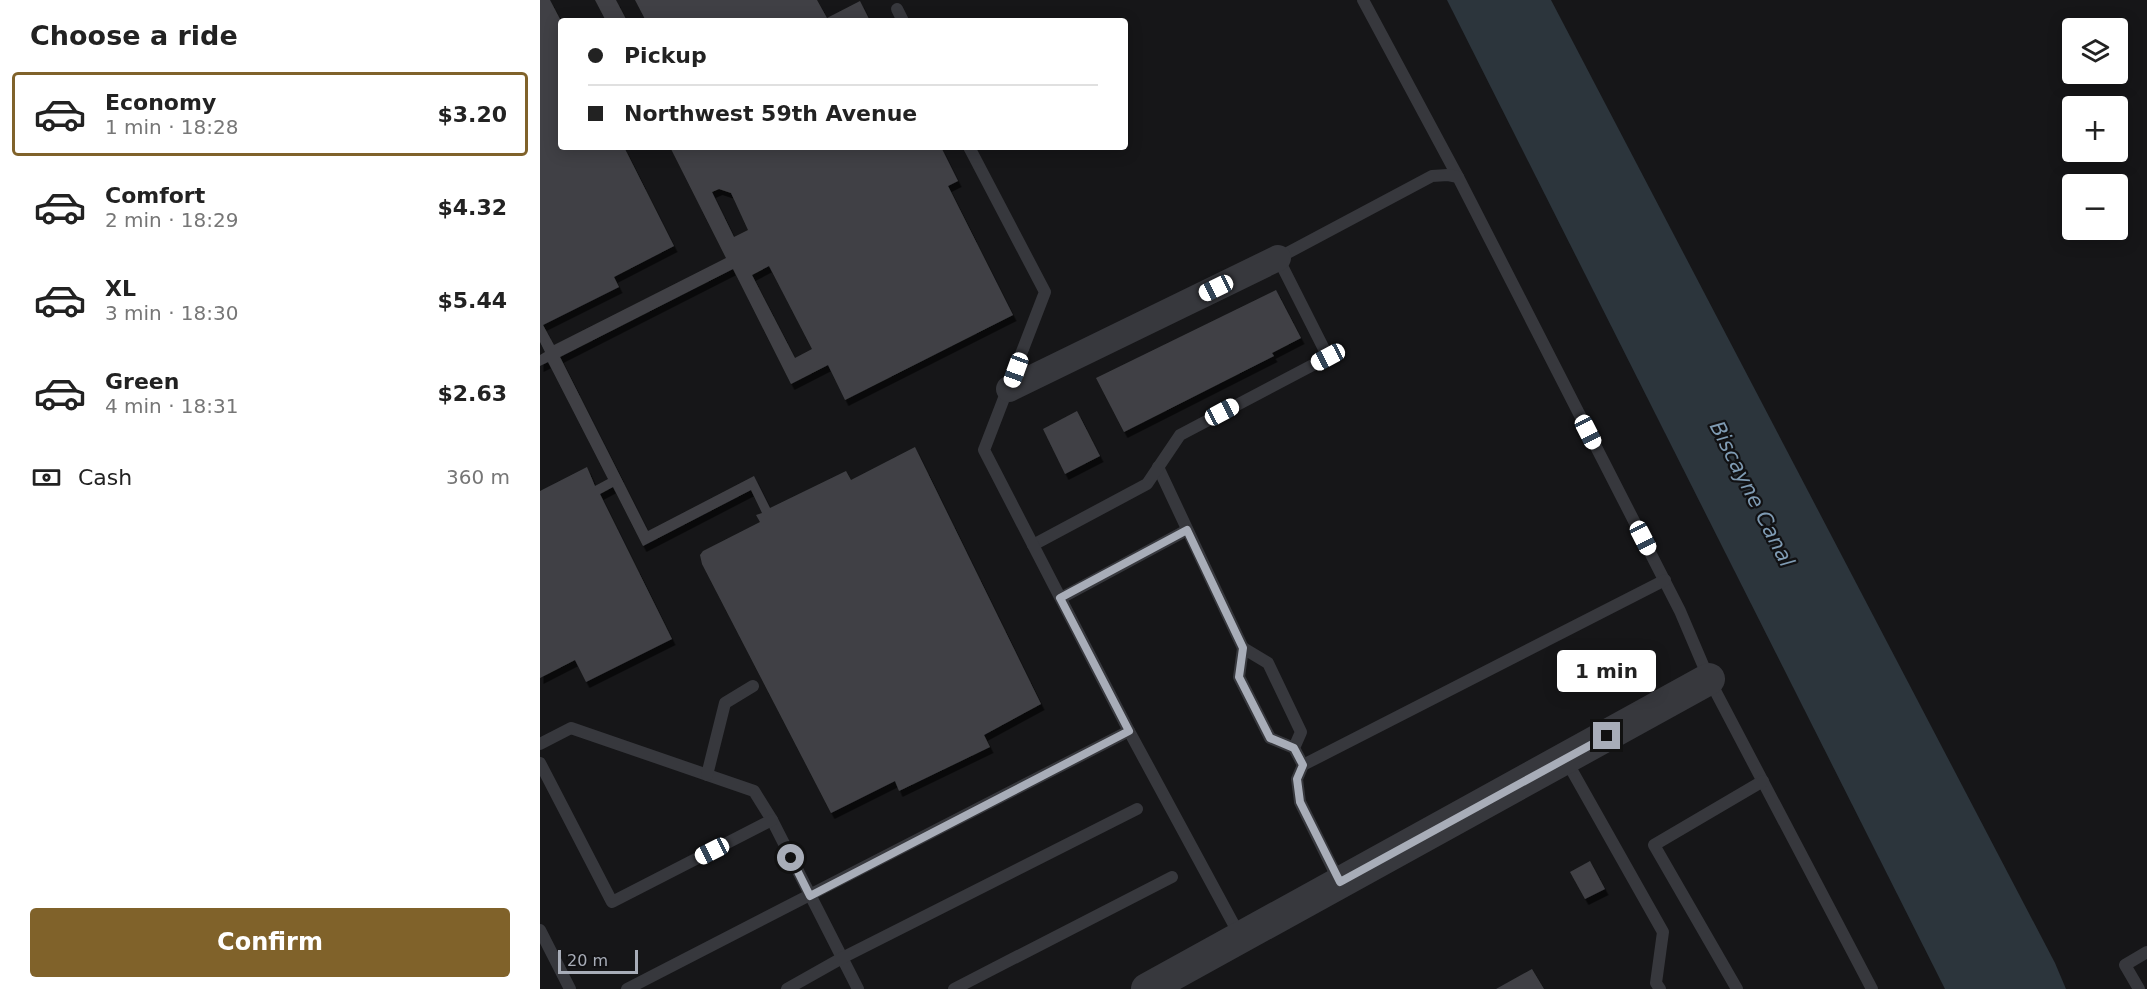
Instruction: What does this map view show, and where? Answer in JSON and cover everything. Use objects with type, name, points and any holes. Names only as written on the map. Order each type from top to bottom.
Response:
[{"type":"street","points":[[1009,389],[1278,258]]},
{"type":"street","points":[[1147,989],[1710,679]]},
{"type":"lane","points":[[1363,0],[1458,177],[1665,580],[1710,679],[1872,989]]},
{"type":"lane","points":[[897,9],[902,18]]},
{"type":"lane","points":[[971,150],[1045,292],[984,450],[1129,731],[1240,938]]},
{"type":"lane","points":[[1033,545],[1147,484],[1180,435],[1328,357],[1278,258],[1432,176],[1458,177]]},
{"type":"lane","points":[[1158,467],[1243,648],[1239,677],[1270,738],[1294,748],[1303,765]]},
{"type":"lane","points":[[1060,598],[1187,530]]},
{"type":"lane","points":[[1340,882],[1300,802],[1297,779],[1303,765],[1665,580]]},
{"type":"lane","points":[[1243,648],[1268,663],[1301,732],[1294,748]]},
{"type":"lane","points":[[707,775],[725,703],[753,686]]},
{"type":"lane","points":[[540,744],[571,728],[754,791],[772,820],[858,989]]},
{"type":"lane","points":[[627,989],[1129,731]]},
{"type":"lane","points":[[1566,759],[1663,932],[1656,983],[1659,989]]},
{"type":"lane","points":[[540,763],[612,902],[772,820]]},
{"type":"lane","points":[[1737,989],[1654,845],[1763,781]]},
{"type":"lane","points":[[787,989],[842,958],[1137,809]]},
{"type":"lane","points":[[954,989],[1172,877]]},
{"type":"lane","points":[[540,930],[570,989]]},
{"type":"lane","points":[[2139,989],[2125,965],[2147,952]]},
{"type":"water","name":"Biscayne Canal","points":[[1447,0],[1551,0],[2055,963],[2066,989],[1945,989]]},
{"type":"building","points":[[540,0],[550,0],[559,18],[558,150],[626,150],[674,246],[614,277],[619,287],[543,325],[554,345],[726,258],[672,150],[942,150],[958,181],[948,186],[1013,315],[845,400],[828,365],[791,384],[733,269],[560,357],[648,531],[754,476],[770,508],[846,471],[851,480],[915,447],[1041,704],[984,735],[990,747],[899,791],[895,781],[831,813],[702,564],[700,555],[703,551],[760,522],[756,515],[762,513],[751,490],[643,546],[613,487],[600,494],[672,639],[586,682],[575,660],[540,678],[540,491],[587,467],[595,486],[608,479],[548,362],[540,366],[540,355],[545,352],[540,342]],"holes":[[[719,189],[731,193],[748,230],[734,237],[712,192]],[[769,266],[812,349],[795,358],[752,275]]]},
{"type":"building","points":[[595,0],[616,0],[625,18],[604,18]]},
{"type":"building","points":[[635,0],[817,0],[827,18],[644,18]]},
{"type":"building","points":[[860,1],[868,18],[827,18]]},
{"type":"building","points":[[1276,290],[1301,338],[1272,353],[1274,356],[1124,432],[1096,378]]},
{"type":"building","points":[[1077,411],[1100,456],[1065,474],[1043,429]]},
{"type":"building","points":[[1590,861],[1605,889],[1585,899],[1570,872]]},
{"type":"building","points":[[1532,969],[1544,989],[1496,989]]},
{"type":"route","points":[[791,858],[810,896],[1129,731],[1060,598],[1187,530],[1243,648],[1239,677],[1270,738],[1294,748],[1303,765],[1297,779],[1300,802],[1340,882],[1607,736]]}]
